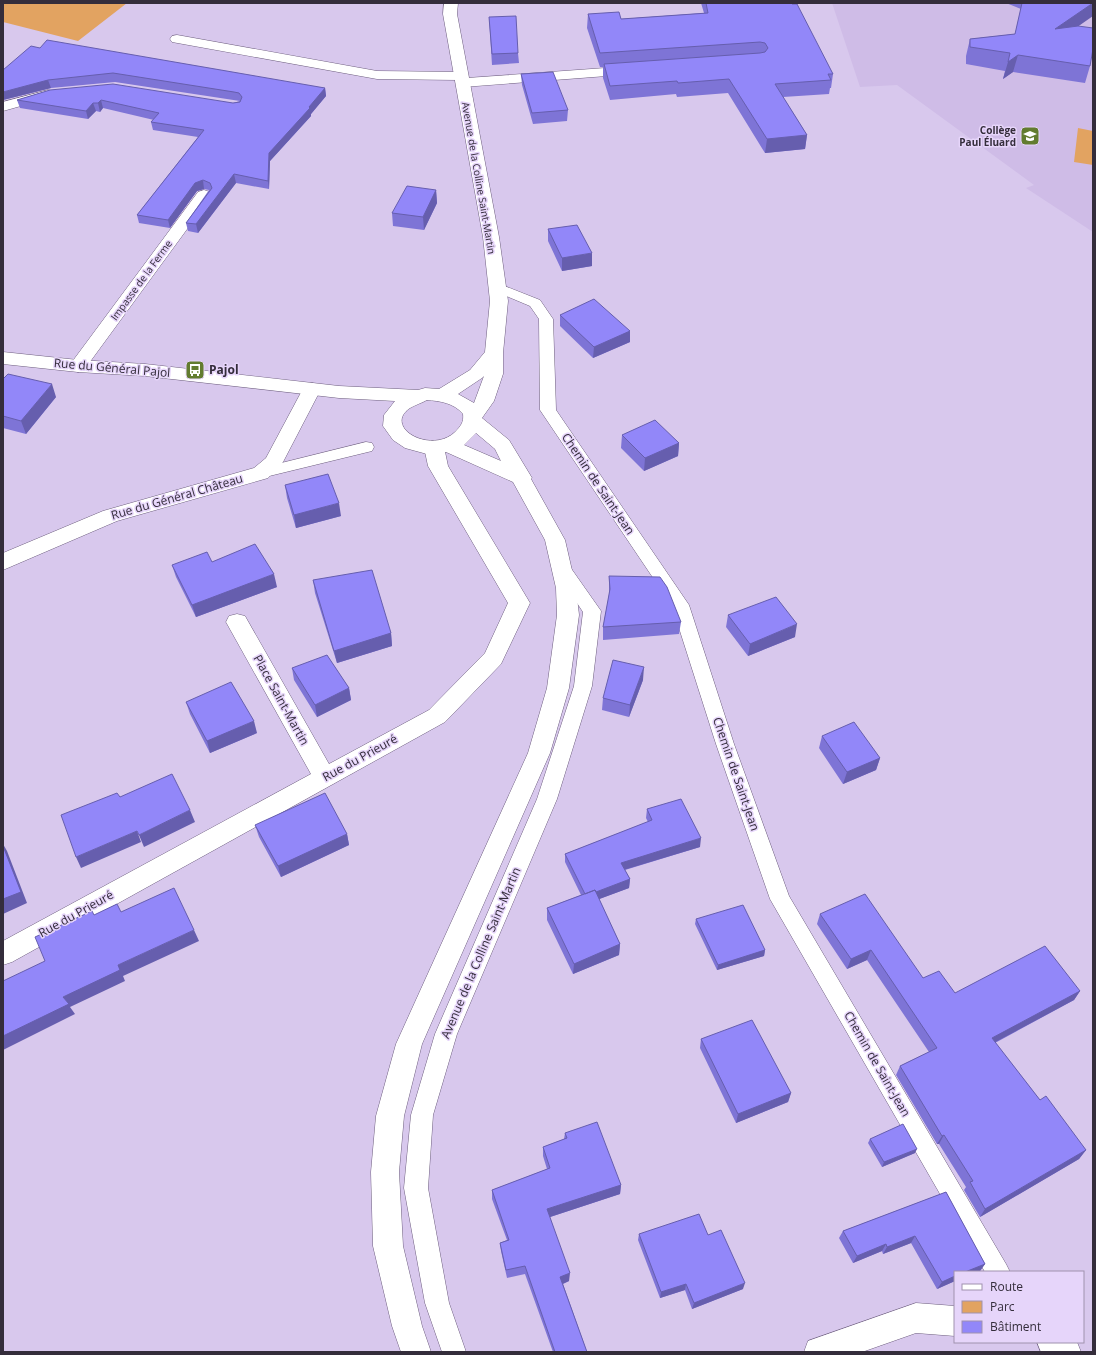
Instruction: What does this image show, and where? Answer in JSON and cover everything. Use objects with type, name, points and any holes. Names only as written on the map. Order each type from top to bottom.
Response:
[{"type":"street","name":"Avenue de la Colline Saint-Martin","points":[[416,1352],[407,1326],[388,1246],[385,1172],[390,1116],[409,1044],[539,753],[558,688],[568,615],[566,588],[555,540],[522,478],[502,445],[472,419],[485,402],[494,374],[494,353],[499,301],[491,237],[450,14],[450,3]]},
{"type":"street","points":[[177,39],[377,75],[462,80],[648,69]]},
{"type":"street","points":[[3,107],[51,93],[65,92]]},
{"type":"street","name":"Impasse de la Ferme","points":[[78,366],[204,195]]},
{"type":"street","points":[[443,395],[476,374],[494,353]]},
{"type":"street","name":"Rue du Général Pajol","points":[[3,358],[78,366],[145,370],[340,392],[420,396]]},
{"type":"street","points":[[261,473],[273,462],[312,389]]},
{"type":"street","name":"Rue du Général Pajol","points":[[340,392],[393,416]]},
{"type":"street","points":[[436,394],[443,395],[458,399],[470,409],[472,419],[467,433],[456,442],[440,446],[416,446],[404,441],[398,436],[392,423],[396,409],[404,403],[420,396],[436,394]]},
{"type":"street","points":[[440,446],[522,478]]},
{"type":"street","name":"Rue du Prieuré","points":[[3,954],[437,716],[493,658],[519,603],[438,466],[440,446]]},
{"type":"street","name":"Rue du Général Château","points":[[3,563],[10,558],[110,516],[261,473]]},
{"type":"street","name":"Place Saint-Martin","points":[[237,622],[325,778]]},
{"type":"street","points":[[820,1352],[916,1318],[954,1321]]},
{"type":"street","points":[[1053,1343],[1066,1352]]},
{"type":"lane","name":"Chemin de Saint-Jean","points":[[497,288],[534,303],[546,319],[548,410],[680,605],[725,744],[780,899],[997,1271]]},
{"type":"lane","points":[[261,473],[366,447]]},
{"type":"lane","name":"Avenue de la Colline Saint-Martin","points":[[454,1352],[437,1303],[416,1188],[422,1115],[446,1034],[547,799],[584,686],[592,611],[561,567]]},
{"type":"shaded area","name":"Collège Paul Éluard","points":[[832,3],[1093,3],[1093,232],[1026,188],[1034,185],[897,85],[860,87]]},
{"type":"green space","points":[[3,3],[127,3],[78,41],[3,22]]},
{"type":"green space","points":[[1078,128],[1093,131],[1093,165],[1074,162]]},
{"type":"building","points":[[706,3],[797,4],[833,74],[828,74],[831,80],[775,84],[807,135],[767,139],[729,79],[610,86],[604,64],[765,52],[768,48],[765,43],[760,42],[600,53],[588,14],[619,12],[621,19],[708,13]]},
{"type":"building","points":[[1022,3],[1093,3],[1055,29],[1078,26],[1093,28],[1093,49],[1090,66],[1018,55],[1008,62],[1010,53],[970,47],[970,39],[1015,34]]},
{"type":"building","points":[[516,16],[518,53],[492,54],[489,17]]},
{"type":"building","points":[[47,40],[325,88],[309,107],[310,108],[269,153],[268,181],[234,174],[196,224],[186,223],[212,188],[210,183],[203,180],[195,183],[168,220],[137,215],[204,130],[151,122],[159,113],[101,100],[98,103],[93,103],[86,111],[17,100],[50,90],[113,84],[233,103],[240,102],[242,97],[239,93],[234,92],[113,73],[48,80],[3,92],[3,70],[31,46],[40,48]]},
{"type":"building","points":[[553,72],[568,110],[532,113],[521,74]]},
{"type":"building","points":[[407,186],[436,190],[423,217],[392,213]]},
{"type":"building","points":[[577,225],[592,253],[562,258],[548,229]]},
{"type":"building","points":[[594,299],[630,331],[594,347],[560,315]]},
{"type":"building","points":[[8,374],[52,384],[21,421],[3,416],[3,379]]},
{"type":"building","points":[[655,420],[679,443],[645,458],[622,435]]},
{"type":"building","points":[[328,474],[339,503],[294,515],[285,485]]},
{"type":"building","points":[[255,544],[274,574],[192,605],[172,565],[207,552],[212,562]]},
{"type":"building","points":[[372,570],[391,633],[334,651],[313,580]]},
{"type":"building","points":[[609,576],[660,577],[667,587],[681,622],[603,627],[610,589]]},
{"type":"building","points":[[776,597],[797,624],[750,644],[728,615]]},
{"type":"building","points":[[327,655],[349,688],[315,705],[292,668]]},
{"type":"building","points":[[613,660],[644,667],[630,705],[603,698]]},
{"type":"building","points":[[231,682],[254,721],[207,741],[186,702]]},
{"type":"building","points":[[854,722],[880,758],[847,772],[822,736]]},
{"type":"building","points":[[172,774],[190,810],[139,835],[137,831],[76,857],[61,815],[117,793],[120,797]]},
{"type":"building","points":[[325,793],[347,834],[278,866],[255,825]]},
{"type":"building","points":[[681,799],[701,838],[621,863],[630,879],[596,892],[595,890],[585,894],[565,854],[652,820],[647,809]]},
{"type":"building","points":[[3,846],[21,892],[3,899]]},
{"type":"building","points":[[174,888],[194,930],[118,965],[120,970],[63,997],[69,1004],[3,1036],[3,981],[45,961],[35,937],[92,911],[94,915],[117,904],[121,912]]},
{"type":"building","points":[[595,890],[620,944],[574,964],[547,908]]},
{"type":"building","points":[[865,894],[923,978],[939,971],[955,993],[1045,946],[1080,991],[992,1038],[1040,1100],[1046,1096],[1086,1150],[985,1209],[970,1182],[973,1181],[944,1135],[942,1136],[900,1066],[937,1048],[871,950],[851,959],[820,914]]},
{"type":"building","points":[[743,905],[765,950],[718,965],[696,919]]},
{"type":"building","points":[[752,1020],[791,1093],[738,1114],[701,1039]]},
{"type":"building","points":[[597,1122],[621,1185],[547,1209],[570,1273],[560,1277],[587,1352],[555,1352],[525,1266],[506,1270],[500,1243],[509,1240],[492,1190],[550,1168],[543,1147],[567,1138],[565,1133]]},
{"type":"building","points":[[903,1124],[917,1149],[884,1162],[870,1139]]},
{"type":"building","points":[[946,1192],[985,1264],[968,1271],[954,1271],[954,1276],[942,1282],[915,1236],[887,1247],[886,1244],[857,1256],[843,1231]]},
{"type":"building","points":[[699,1214],[708,1235],[721,1230],[745,1283],[694,1303],[686,1284],[661,1292],[639,1234]]},
{"type":"place","name":"Collège Paul Éluard","points":[[1030,136]]},
{"type":"place","name":"Pajol","points":[[195,370]]}]
